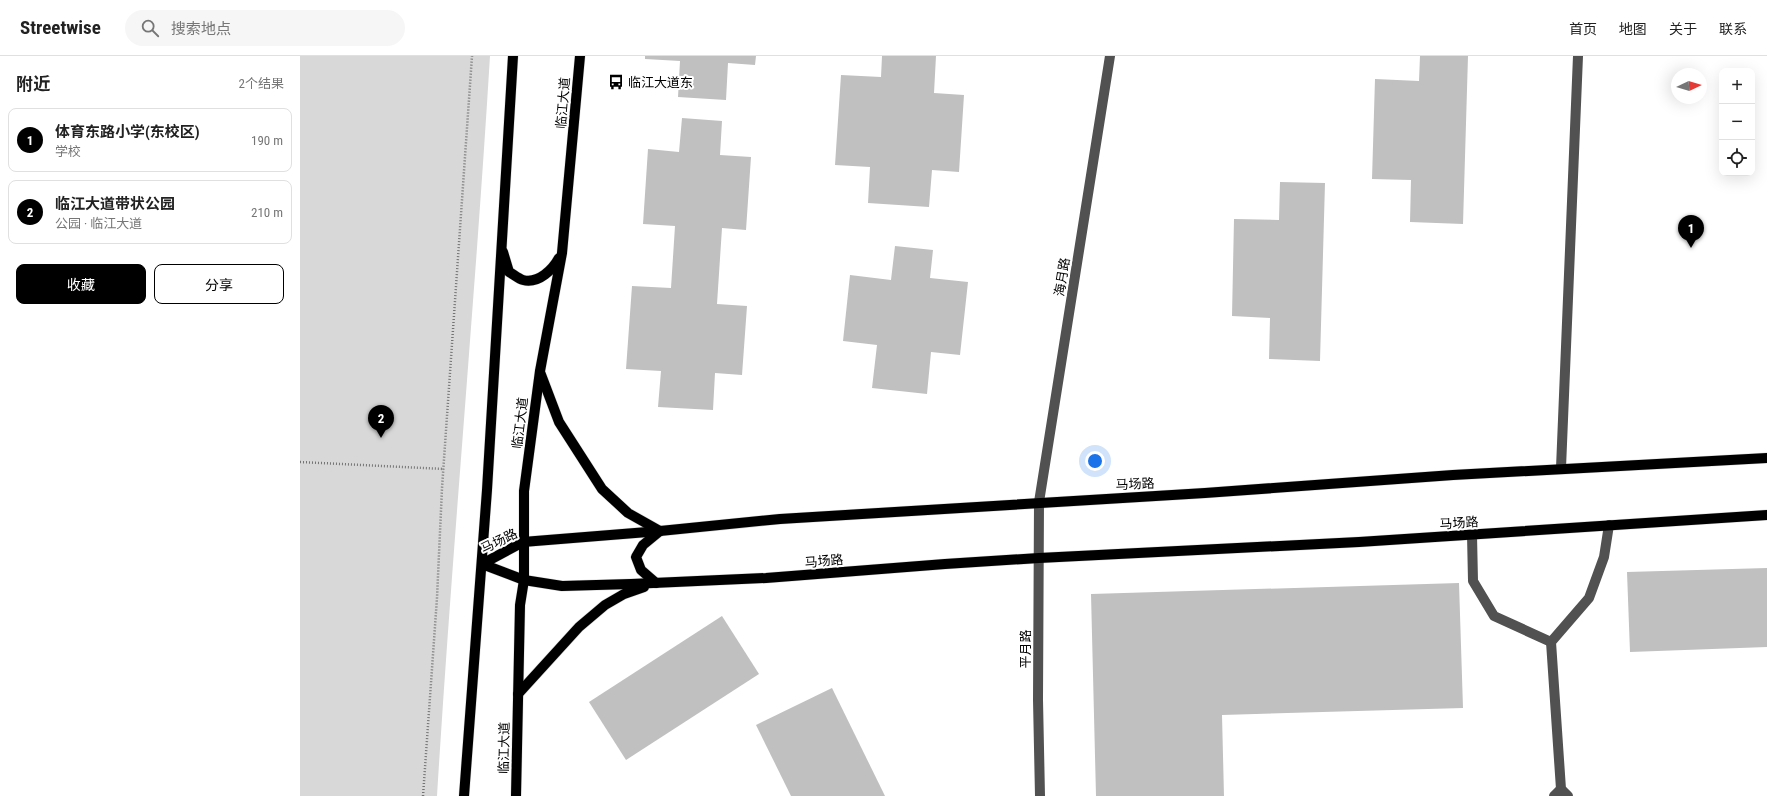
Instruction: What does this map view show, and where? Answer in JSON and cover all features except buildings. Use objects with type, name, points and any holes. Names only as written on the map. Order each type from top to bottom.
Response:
[{"type":"main road","points":[[464,796],[482,564],[514,56]]},
{"type":"main road","name":"临江大道","points":[[516,796],[520,605],[524,580],[524,491],[540,370],[562,253],[580,56]]},
{"type":"main road","points":[[502,246],[509,272],[524,280],[537,279],[553,269],[562,253]]},
{"type":"main road","points":[[540,370],[559,422],[602,489],[628,513],[660,532],[643,545],[636,557],[641,570],[656,583]]},
{"type":"main road","name":"马场路","points":[[482,564],[523,542],[660,532],[780,519],[1213,492],[1561,468],[1767,458]]},
{"type":"main road","name":"马场路","points":[[482,564],[524,580],[562,586],[656,583],[766,578],[1038,558],[1472,535],[1767,515]]},
{"type":"main road","points":[[518,694],[579,627],[605,605],[624,594],[656,583]]},
{"type":"street","name":"海月路","points":[[1039,502],[1110,56]]},
{"type":"street","points":[[1561,468],[1578,56]]},
{"type":"street","name":"平月路","points":[[1039,502],[1038,700],[1040,796]]},
{"type":"street","points":[[1561,794],[1551,642],[1589,598],[1604,557],[1609,525]]},
{"type":"street","points":[[1472,535],[1473,581],[1494,616],[1551,642]]},
{"type":"path","points":[[423,796],[472,56]]},
{"type":"path","points":[[300,462],[444,470]]},
{"type":"shaded area","points":[[300,56],[490,56],[478,241],[437,796],[300,796]]},
{"type":"place","name":"临江大道东","points":[[616,82]]},
{"type":"place","name":"体育东路小学(东校区)","points":[[1691,248]]},
{"type":"place","name":"临江大道带状公园","points":[[381,438]]}]
